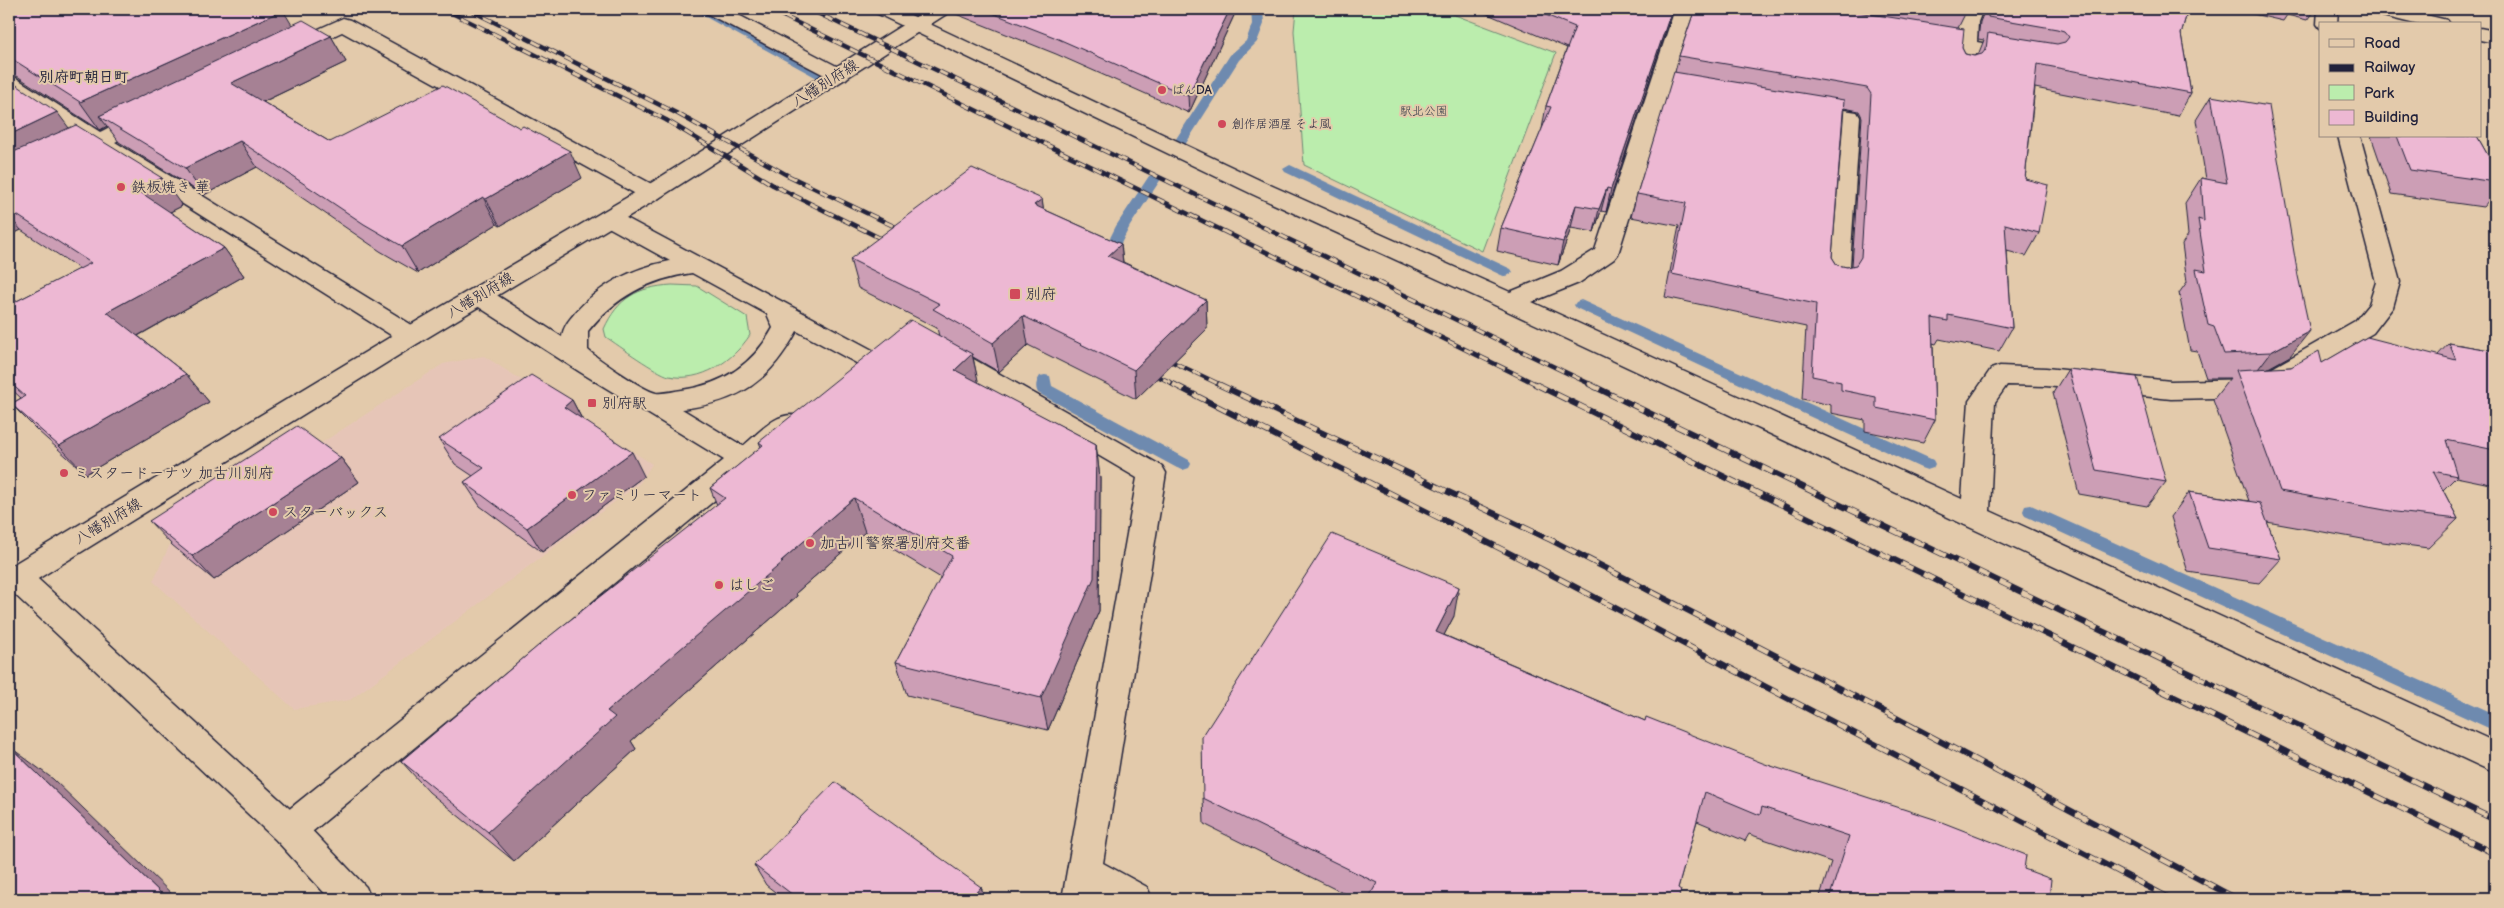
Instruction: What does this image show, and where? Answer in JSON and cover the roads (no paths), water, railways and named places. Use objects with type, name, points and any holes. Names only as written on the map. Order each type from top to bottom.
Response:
[{"type":"street","points":[[713,9],[839,75]]},
{"type":"street","points":[[882,9],[1260,189],[1510,302],[2495,758]]},
{"type":"street","name":"八幡別府線","points":[[11,577],[652,193],[941,9]]},
{"type":"street","points":[[1510,302],[1570,277],[1606,254],[1668,86],[1685,9]]},
{"type":"street","points":[[1964,71],[1968,22],[1973,9]]},
{"type":"street","points":[[2327,22],[2328,9]]},
{"type":"street","points":[[2378,9],[2432,22]]},
{"type":"street","points":[[273,57],[343,24],[652,193]]},
{"type":"street","points":[[2482,34],[2495,37]]},
{"type":"street","points":[[1910,36],[2037,58]]},
{"type":"street","points":[[9,82],[98,141],[411,336]]},
{"type":"street","points":[[1782,106],[1849,117],[1838,280]]},
{"type":"street","points":[[9,184],[168,108]]},
{"type":"street","points":[[1975,517],[1982,401],[2000,375],[2046,376],[2171,390],[2258,388],[2364,327],[2381,307],[2388,282],[2350,138]]},
{"type":"street","points":[[609,218],[869,359]]},
{"type":"street","points":[[589,366],[575,353],[575,331],[593,309],[615,290],[648,274],[668,268],[695,265]]},
{"type":"street","points":[[480,296],[589,366],[745,460]]},
{"type":"street","points":[[651,402],[687,401],[711,396],[734,385],[757,369],[775,350],[786,328],[776,308]]},
{"type":"street","points":[[926,344],[1152,472],[1082,885],[1134,899]]},
{"type":"street","points":[[845,378],[869,359],[892,346]]},
{"type":"street","points":[[289,830],[807,409]]},
{"type":"street","points":[[11,577],[289,830],[353,899]]},
{"type":"waterway","points":[[697,9],[823,76]]},
{"type":"waterway","points":[[1178,145],[1234,58],[1251,42],[1258,24],[1257,9]]},
{"type":"waterway","points":[[1290,169],[1506,272]]},
{"type":"waterway","points":[[1108,256],[1123,226],[1154,179]]},
{"type":"waterway","points":[[1581,305],[1927,464]]},
{"type":"waterway","points":[[1045,380],[1044,389],[1183,464]]},
{"type":"waterway","points":[[2031,511],[2495,723]]},
{"type":"railway","points":[[444,9],[666,120],[773,185],[892,244]]},
{"type":"railway","points":[[468,9],[678,114],[787,175],[906,232]]},
{"type":"railway","points":[[769,9],[1538,385]]},
{"type":"railway","points":[[809,9],[1592,385]]},
{"type":"railway","points":[[1160,356],[1221,385]]},
{"type":"railway","points":[[1147,371],[1176,385]]},
{"type":"railway","points":[[1173,384],[1535,566],[2171,899]]},
{"type":"railway","points":[[1218,384],[1551,540],[1887,713],[2237,899]]},
{"type":"railway","points":[[1535,384],[2495,854]]},
{"type":"railway","points":[[1589,384],[2495,820]]},
{"type":"place","name":"ぱんDA","points":[[1162,90]]},
{"type":"place","name":"創作居酒屋 そよ風","points":[[1222,124]]},
{"type":"place","name":"鉄板焼き 華","points":[[121,187]]},
{"type":"place","name":"別府","points":[[1015,294]]},
{"type":"place","name":"別府駅","points":[[592,403]]},
{"type":"place","name":"ミスタードーナツ 加古川別府","points":[[64,473]]},
{"type":"place","name":"ファミリーマート","points":[[572,495]]},
{"type":"place","name":"スターバックス","points":[[273,512]]},
{"type":"place","name":"加古川警察署別府交番","points":[[810,543]]},
{"type":"place","name":"はしご","points":[[719,585]]},
{"type":"district","name":"別府町朝日町","points":[[84,77]]},
{"type":"park label","name":"駅北公園","points":[[1424,111]]}]
